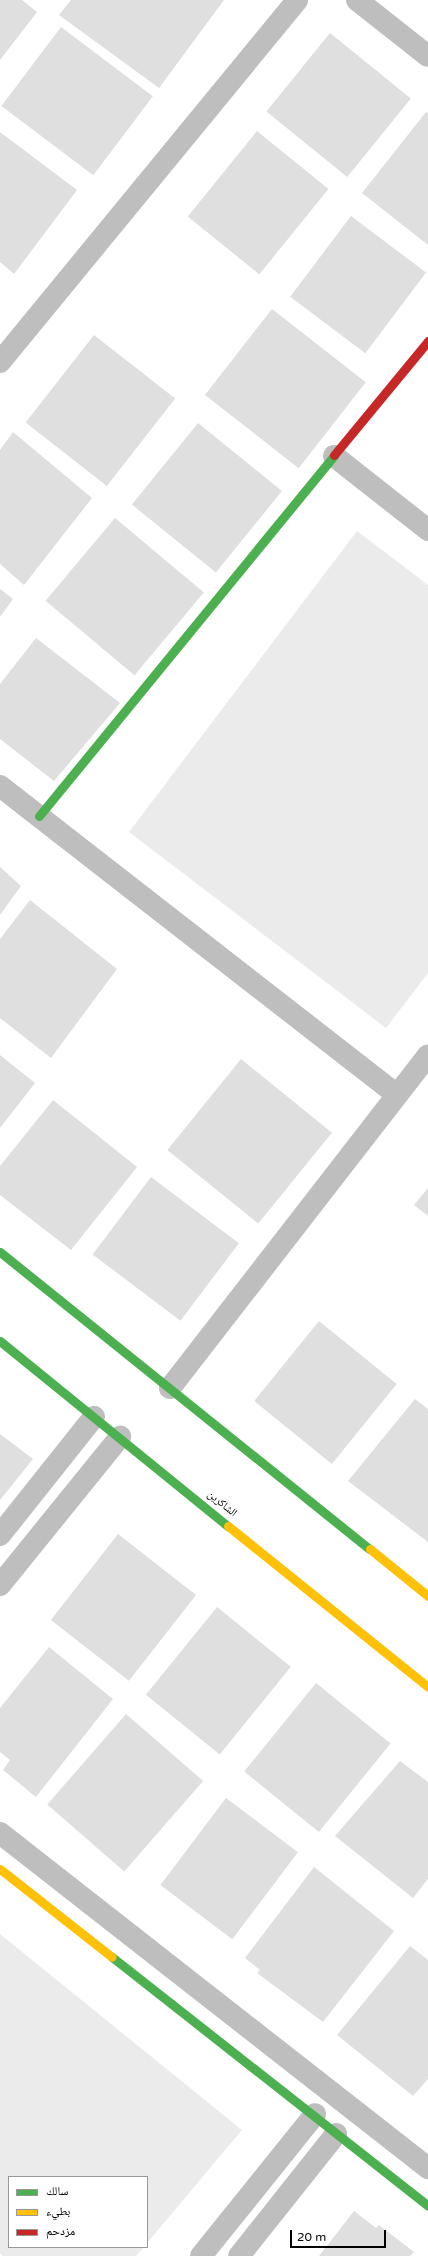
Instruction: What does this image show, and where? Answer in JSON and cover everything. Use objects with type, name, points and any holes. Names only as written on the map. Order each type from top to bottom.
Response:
[{"type":"street","points":[[0,362],[297,0]]},
{"type":"street","points":[[366,3],[428,56]]},
{"type":"street","points":[[39,816],[428,341]]},
{"type":"street","points":[[334,456],[428,530]]},
{"type":"street","points":[[0,786],[397,1095]]},
{"type":"street","points":[[170,1388],[428,1055]]},
{"type":"street","points":[[0,1252],[170,1388],[425,1588]]},
{"type":"street","name":"الشاكرين","points":[[0,1341],[428,1687]]},
{"type":"street","points":[[0,1535],[94,1417]]},
{"type":"street","points":[[0,1585],[120,1437]]},
{"type":"street","points":[[0,1833],[428,2168]]},
{"type":"street","points":[[0,1869],[315,2114],[336,2134],[428,2206]]},
{"type":"street","points":[[201,2256],[315,2114]]},
{"type":"street","points":[[239,2256],[336,2134]]},
{"type":"shaded area","points":[[357,531],[428,585],[428,973],[386,1028],[129,832]]},
{"type":"shaded area","points":[[0,1934],[242,2130],[148,2242],[148,2176],[8,2176],[8,2248],[143,2248],[136,2256],[3,2256],[0,2253]]},
{"type":"building","points":[[0,0],[22,0],[37,12],[0,60]]},
{"type":"building","points":[[71,0],[224,0],[159,88],[59,15]]},
{"type":"building","points":[[61,27],[153,96],[93,175],[1,106]]},
{"type":"building","points":[[330,33],[411,98],[347,177],[266,111]]},
{"type":"building","points":[[426,112],[428,113],[428,245],[362,193]]},
{"type":"building","points":[[257,131],[328,189],[259,274],[188,216]]},
{"type":"building","points":[[0,132],[77,190],[14,274],[0,262]]},
{"type":"building","points":[[351,216],[426,273],[365,353],[290,297]]},
{"type":"building","points":[[272,309],[366,382],[299,468],[205,395]]},
{"type":"building","points":[[94,335],[175,398],[107,486],[26,422]]},
{"type":"building","points":[[198,423],[282,491],[216,573],[132,505]]},
{"type":"building","points":[[13,432],[92,498],[24,585],[0,564],[0,450]]},
{"type":"building","points":[[115,518],[204,593],[134,675],[46,601]]},
{"type":"building","points":[[0,589],[13,599],[0,617]]},
{"type":"building","points":[[36,638],[120,703],[54,781],[0,739],[0,684]]},
{"type":"building","points":[[0,867],[21,886],[0,915]]},
{"type":"building","points":[[30,900],[117,969],[51,1058],[0,1018],[0,939]]},
{"type":"building","points":[[0,1055],[35,1083],[0,1128]]},
{"type":"building","points":[[241,1059],[332,1133],[258,1224],[167,1150]]},
{"type":"building","points":[[53,1100],[137,1167],[71,1250],[0,1195],[0,1166]]},
{"type":"building","points":[[151,1177],[239,1243],[180,1321],[93,1254]]},
{"type":"building","points":[[428,1188],[428,1216],[414,1205]]},
{"type":"building","points":[[319,1321],[397,1384],[332,1464],[254,1401]]},
{"type":"building","points":[[415,1399],[428,1409],[428,1542],[348,1481]]},
{"type":"building","points":[[0,1434],[33,1459],[0,1500]]},
{"type":"building","points":[[118,1534],[196,1595],[129,1681],[51,1620]]},
{"type":"building","points":[[217,1607],[291,1667],[220,1755],[146,1695]]},
{"type":"building","points":[[49,1647],[113,1699],[36,1797],[3,1770],[10,1760],[0,1752],[0,1708]]},
{"type":"building","points":[[316,1683],[391,1743],[319,1832],[244,1772]]},
{"type":"building","points":[[126,1714],[203,1781],[124,1871],[47,1805]]},
{"type":"building","points":[[400,1761],[428,1782],[428,1879],[413,1898],[335,1836]]},
{"type":"building","points":[[226,1798],[298,1852],[232,1939],[160,1885]]},
{"type":"building","points":[[314,1867],[394,1931],[323,2022],[257,1973],[260,1970],[245,1958]]},
{"type":"building","points":[[410,1946],[428,1960],[428,2079],[413,2096],[337,2035]]},
{"type":"building","points":[[354,2211],[376,2228],[379,2225],[414,2252],[410,2256],[319,2256]]},
{"type":"traffic: fast","points":[[39,816],[334,455]]},
{"type":"traffic: fast","points":[[0,1252],[370,1549]]},
{"type":"traffic: fast","points":[[0,1341],[228,1526]]},
{"type":"traffic: fast","points":[[112,1957],[428,2206]]},
{"type":"traffic: slow","points":[[228,1526],[428,1687]]},
{"type":"traffic: slow","points":[[370,1549],[428,1596]]},
{"type":"traffic: slow","points":[[0,1869],[112,1957]]},
{"type":"traffic: jam","points":[[334,455],[428,341]]}]
